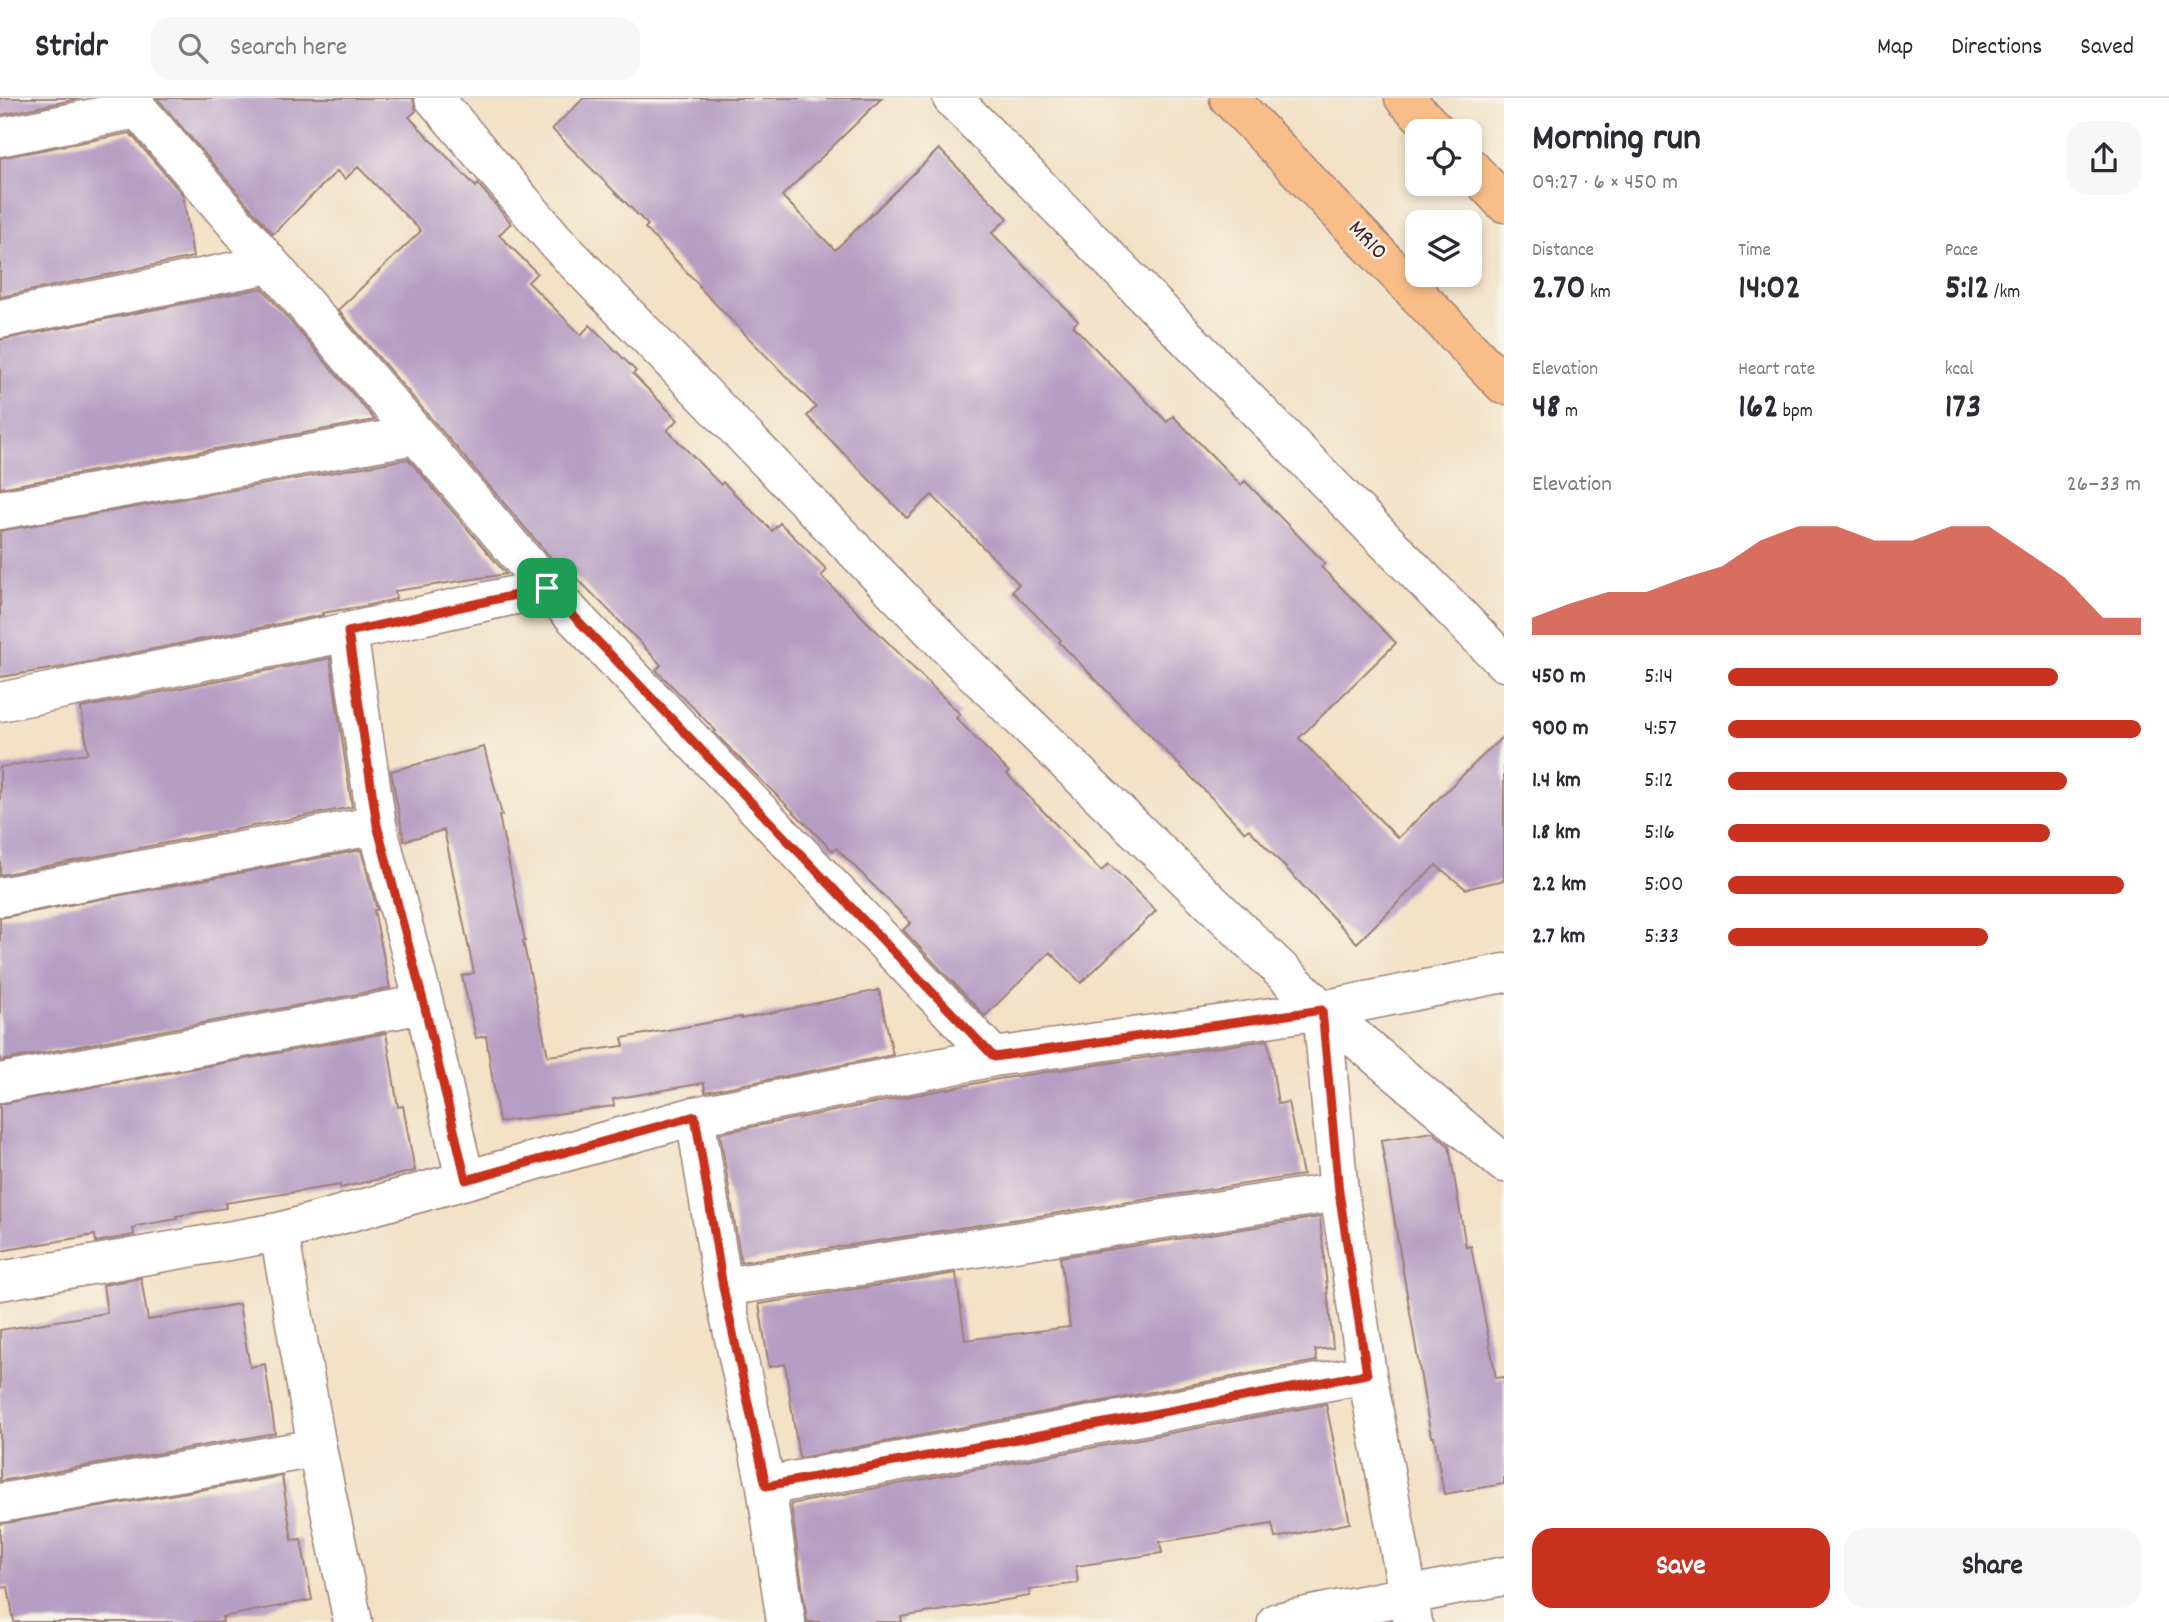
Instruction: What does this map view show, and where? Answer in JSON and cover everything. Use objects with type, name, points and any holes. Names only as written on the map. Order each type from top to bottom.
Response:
[{"type":"main road","name":"MR10","points":[[1229,98],[1504,385]]},
{"type":"main road","points":[[1404,98],[1424,119]]},
{"type":"main road","points":[[1482,180],[1504,203]]},
{"type":"street","points":[[434,98],[559,245],[952,651],[1322,1010],[1504,1163]]},
{"type":"street","points":[[952,98],[1504,662]]},
{"type":"street","points":[[0,137],[135,103],[547,588],[994,1057]]},
{"type":"street","points":[[0,319],[270,264]]},
{"type":"street","points":[[0,510],[415,435]]},
{"type":"street","points":[[0,702],[348,632],[547,588]]},
{"type":"street","points":[[348,632],[377,825],[466,1180]]},
{"type":"street","points":[[0,897],[377,825]]},
{"type":"street","points":[[0,1281],[279,1232],[695,1116],[994,1057],[1322,1010],[1504,973]]},
{"type":"street","points":[[0,1083],[424,1004]]},
{"type":"street","points":[[1322,1010],[1339,1192],[1367,1374],[1410,1608]]},
{"type":"street","points":[[695,1116],[723,1287],[766,1486],[786,1622]]},
{"type":"street","points":[[723,1287],[1339,1192]]},
{"type":"street","points":[[279,1232],[346,1621]]},
{"type":"street","points":[[766,1486],[1367,1374]]},
{"type":"street","points":[[0,1503],[317,1448]]},
{"type":"street","points":[[1277,1622],[1410,1608],[1504,1576]]},
{"type":"building","points":[[0,98],[82,98],[0,115]]},
{"type":"building","points":[[157,98],[413,98],[416,111],[409,117],[476,187],[478,184],[511,223],[499,235],[537,273],[528,282],[581,335],[590,325],[636,371],[633,374],[678,420],[667,430],[721,485],[723,482],[772,531],[780,523],[827,570],[821,576],[960,714],[956,718],[1101,871],[1109,864],[1156,911],[1081,983],[1050,952],[985,1016],[903,930],[911,923],[836,848],[833,851],[749,768],[656,670],[661,665],[640,642],[563,564],[557,565],[338,310],[421,231],[358,167],[345,179],[337,171],[273,234]]},
{"type":"building","points":[[584,98],[882,98],[782,196],[835,250],[939,149],[1008,218],[992,233],[1078,321],[1073,326],[1167,422],[1173,416],[1241,485],[1245,481],[1325,563],[1321,567],[1396,643],[1299,738],[1398,838],[1504,735],[1504,880],[1466,889],[1436,865],[1357,943],[1249,829],[1245,832],[1059,642],[1061,640],[1012,591],[1019,584],[932,495],[907,518],[807,416],[816,407],[699,287],[645,228],[648,225],[552,129]]},
{"type":"building","points":[[130,133],[183,195],[193,257],[0,297],[0,158]]},
{"type":"building","points":[[262,288],[375,420],[0,488],[0,340]]},
{"type":"building","points":[[408,459],[506,574],[395,591],[396,599],[365,606],[64,667],[0,677],[0,531]]},
{"type":"building","points":[[330,658],[352,807],[0,875],[0,767],[88,753],[81,708]]},
{"type":"building","points":[[484,747],[502,815],[499,816],[548,1056],[624,1046],[622,1038],[741,1019],[879,990],[893,1055],[705,1092],[704,1083],[613,1099],[614,1106],[499,1122],[486,1036],[476,1038],[462,976],[474,973],[444,830],[404,841],[391,771]]},
{"type":"building","points":[[361,850],[377,910],[374,910],[390,988],[0,1061],[0,918]]},
{"type":"building","points":[[386,1033],[398,1107],[403,1106],[415,1171],[340,1188],[340,1185],[225,1203],[226,1208],[136,1226],[133,1229],[134,1235],[96,1242],[95,1235],[0,1251],[0,1104]]},
{"type":"building","points":[[1268,1040],[1278,1104],[1288,1102],[1303,1175],[741,1262],[720,1133],[998,1079]]},
{"type":"building","points":[[1433,1132],[1449,1146],[1466,1247],[1471,1246],[1496,1378],[1504,1377],[1504,1484],[1444,1494],[1434,1437],[1431,1437],[1381,1140]]},
{"type":"building","points":[[1320,1217],[1333,1348],[1315,1350],[1317,1361],[799,1458],[785,1364],[769,1367],[759,1304],[956,1273],[965,1340],[1070,1327],[1060,1257]]},
{"type":"building","points":[[141,1278],[148,1320],[239,1304],[250,1367],[265,1364],[275,1433],[0,1481],[0,1330],[107,1313],[103,1285]]},
{"type":"building","points":[[1326,1404],[1350,1523],[1275,1538],[1272,1524],[1160,1542],[1162,1553],[1076,1566],[1078,1583],[1029,1590],[1030,1596],[901,1617],[902,1622],[807,1622],[791,1504]]},
{"type":"building","points":[[282,1476],[292,1540],[301,1539],[312,1600],[222,1617],[223,1622],[14,1622],[8,1587],[0,1588],[0,1524]]},
{"type":"route","points":[[547,588],[994,1057],[1322,1010],[1339,1192],[1367,1374],[766,1486],[723,1287],[695,1116],[466,1180],[377,825],[348,632],[547,588]]}]
